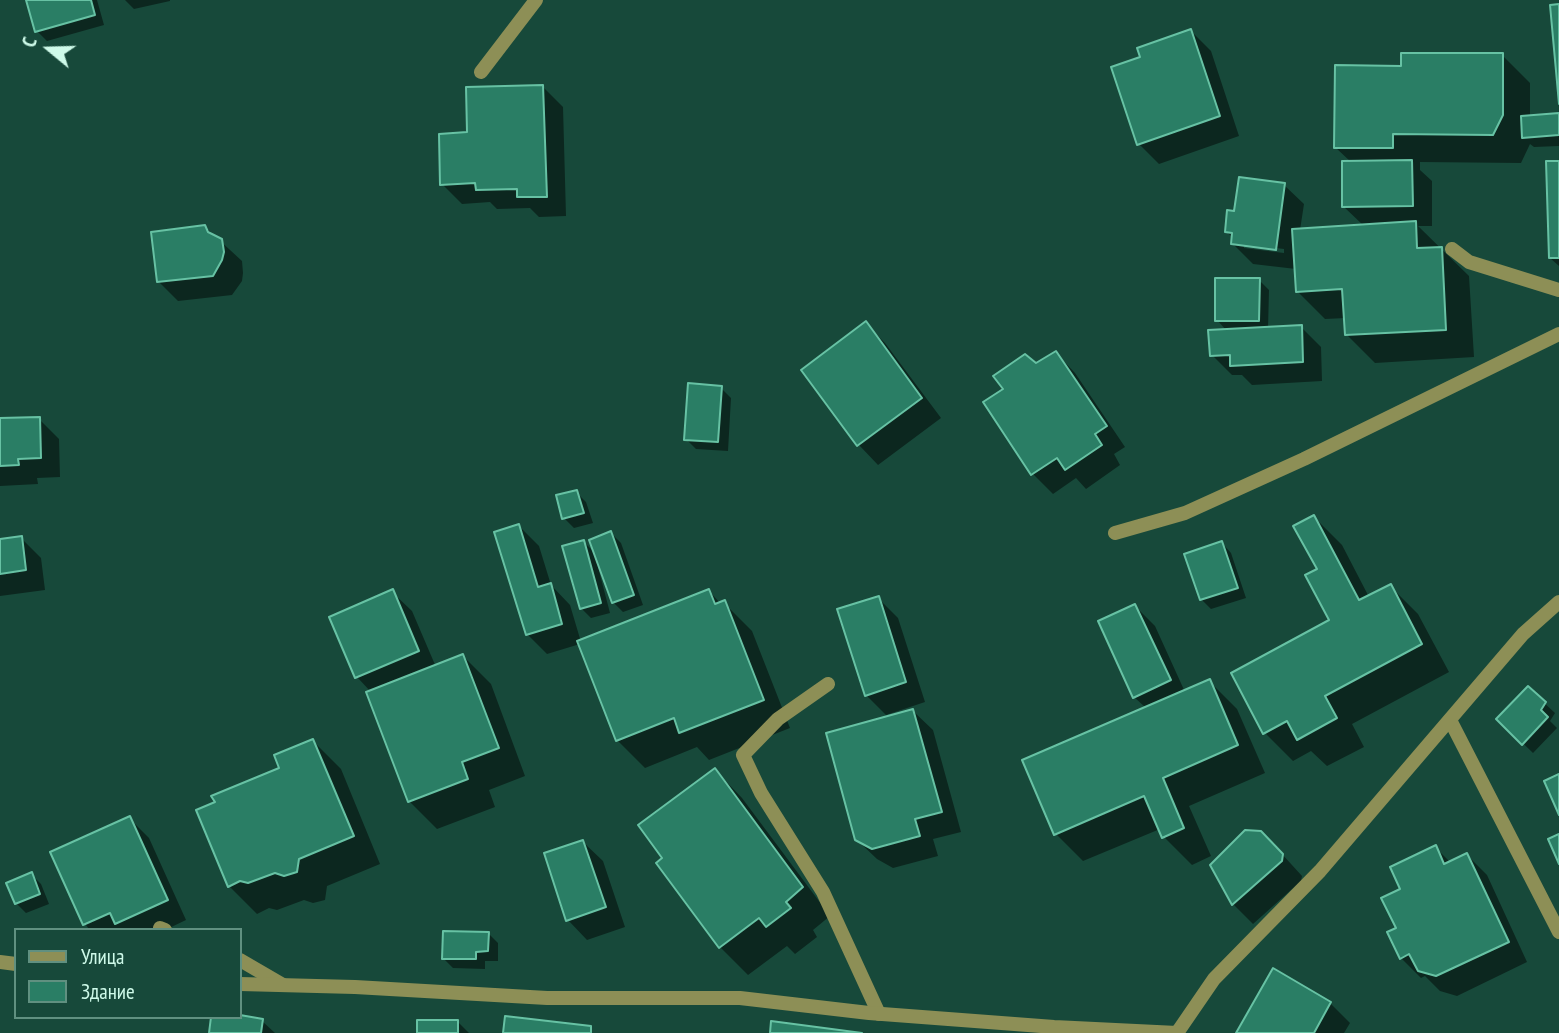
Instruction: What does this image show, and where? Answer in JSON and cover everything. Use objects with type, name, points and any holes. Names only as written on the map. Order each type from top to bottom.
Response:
[{"type":"street","points":[[481,72],[536,0]]},
{"type":"street","points":[[1452,249],[1469,262],[1559,290]]},
{"type":"street","points":[[1115,533],[1185,513],[1221,497],[1434,397],[1559,334]]},
{"type":"street","points":[[242,984],[547,998],[740,998],[878,1014],[1177,1033],[1214,979],[1320,871],[1523,634],[1559,602]]},
{"type":"street","points":[[828,684],[778,719],[743,755],[761,793],[823,892],[878,1014]]},
{"type":"street","points":[[1450,720],[1559,932]]},
{"type":"street","points":[[242,961],[283,985]]},
{"type":"building","points":[[26,0],[91,0],[95,15],[35,32]]},
{"type":"building","points":[[1559,4],[1559,104],[1550,5]]},
{"type":"building","points":[[1191,29],[1220,116],[1137,145],[1111,67],[1140,57],[1137,48]]},
{"type":"building","points":[[1401,53],[1503,53],[1503,115],[1493,135],[1393,134],[1393,148],[1334,148],[1335,65],[1401,66]]},
{"type":"building","points":[[543,85],[547,197],[517,197],[517,189],[476,190],[475,183],[440,185],[439,134],[467,132],[466,87]]},
{"type":"building","points":[[1559,113],[1559,135],[1522,138],[1521,116]]},
{"type":"building","points":[[1412,160],[1413,206],[1342,207],[1342,161]]},
{"type":"building","points":[[1546,161],[1559,161],[1559,258],[1549,258]]},
{"type":"building","points":[[1239,177],[1285,183],[1276,250],[1231,244],[1232,233],[1225,232],[1227,210],[1234,211]]},
{"type":"building","points":[[1416,221],[1417,248],[1442,247],[1446,330],[1345,335],[1342,289],[1296,292],[1292,229]]},
{"type":"building","points":[[205,225],[208,232],[222,239],[224,252],[213,276],[157,282],[151,232]]},
{"type":"building","points":[[1215,278],[1260,278],[1259,321],[1215,321]]},
{"type":"building","points":[[866,321],[922,398],[857,446],[801,370]]},
{"type":"building","points":[[1302,325],[1303,362],[1230,366],[1230,355],[1210,356],[1208,330]]},
{"type":"building","points":[[1056,351],[1107,426],[1095,434],[1102,445],[1065,470],[1057,458],[1031,475],[983,402],[1003,389],[993,376],[1025,354],[1036,363]]},
{"type":"building","points":[[688,383],[722,386],[718,442],[684,440]]},
{"type":"building","points":[[40,417],[41,458],[18,459],[19,465],[0,466],[0,418]]},
{"type":"building","points":[[577,490],[584,513],[562,519],[556,495]]},
{"type":"building","points":[[1314,515],[1359,600],[1391,584],[1422,644],[1325,696],[1337,718],[1297,740],[1287,721],[1263,734],[1231,673],[1329,620],[1305,575],[1317,569],[1293,526]]},
{"type":"building","points":[[519,524],[538,587],[551,583],[562,624],[526,635],[494,532]]},
{"type":"building","points":[[611,531],[634,595],[612,603],[589,540]]},
{"type":"building","points":[[22,536],[26,570],[0,574],[0,539]]},
{"type":"building","points":[[584,540],[601,603],[580,609],[562,546]]},
{"type":"building","points":[[1222,541],[1238,588],[1200,600],[1184,554]]},
{"type":"building","points":[[393,589],[419,651],[355,678],[329,617]]},
{"type":"building","points":[[709,589],[715,604],[725,600],[764,700],[679,733],[674,718],[616,741],[577,641]]},
{"type":"building","points":[[879,596],[906,682],[865,696],[837,609]]},
{"type":"building","points":[[1135,604],[1171,680],[1133,698],[1098,621]]},
{"type":"building","points":[[463,654],[499,748],[462,762],[468,779],[408,802],[366,692]]},
{"type":"building","points":[[1210,679],[1238,745],[1163,778],[1184,828],[1162,838],[1144,796],[1054,835],[1022,760]]},
{"type":"building","points":[[1528,686],[1546,702],[1541,710],[1548,717],[1522,745],[1496,719]]},
{"type":"building","points":[[913,709],[942,812],[915,819],[920,836],[872,849],[855,840],[826,733]]},
{"type":"building","points":[[313,739],[354,836],[299,859],[297,872],[284,876],[275,873],[248,883],[240,881],[228,887],[196,810],[215,802],[211,796],[279,768],[274,755]]},
{"type":"building","points":[[715,768],[803,887],[786,902],[791,908],[766,927],[759,918],[719,948],[656,863],[662,858],[638,825]]},
{"type":"building","points":[[1559,774],[1559,815],[1544,781]]},
{"type":"building","points":[[130,816],[168,900],[115,924],[110,913],[83,925],[50,852]]},
{"type":"building","points":[[1245,830],[1261,831],[1283,854],[1282,861],[1232,905],[1210,865]]},
{"type":"building","points":[[1559,834],[1559,864],[1548,839]]},
{"type":"building","points":[[583,840],[606,907],[566,921],[544,853]]},
{"type":"building","points":[[1436,845],[1444,864],[1467,853],[1509,942],[1436,976],[1418,971],[1409,954],[1400,959],[1387,932],[1396,928],[1381,898],[1400,889],[1390,867]]},
{"type":"building","points":[[32,872],[40,894],[15,904],[6,883]]},
{"type":"building","points":[[443,931],[489,932],[488,951],[476,952],[476,959],[442,959]]},
{"type":"building","points":[[1273,968],[1331,1002],[1314,1033],[1236,1033]]},
{"type":"building","points":[[242,1015],[263,1019],[261,1033],[209,1033],[211,1019],[242,1019]]},
{"type":"building","points":[[505,1016],[591,1026],[591,1033],[503,1033]]},
{"type":"building","points":[[417,1020],[458,1020],[458,1033],[417,1033]]},
{"type":"building","points":[[771,1021],[862,1033],[770,1033]]}]
